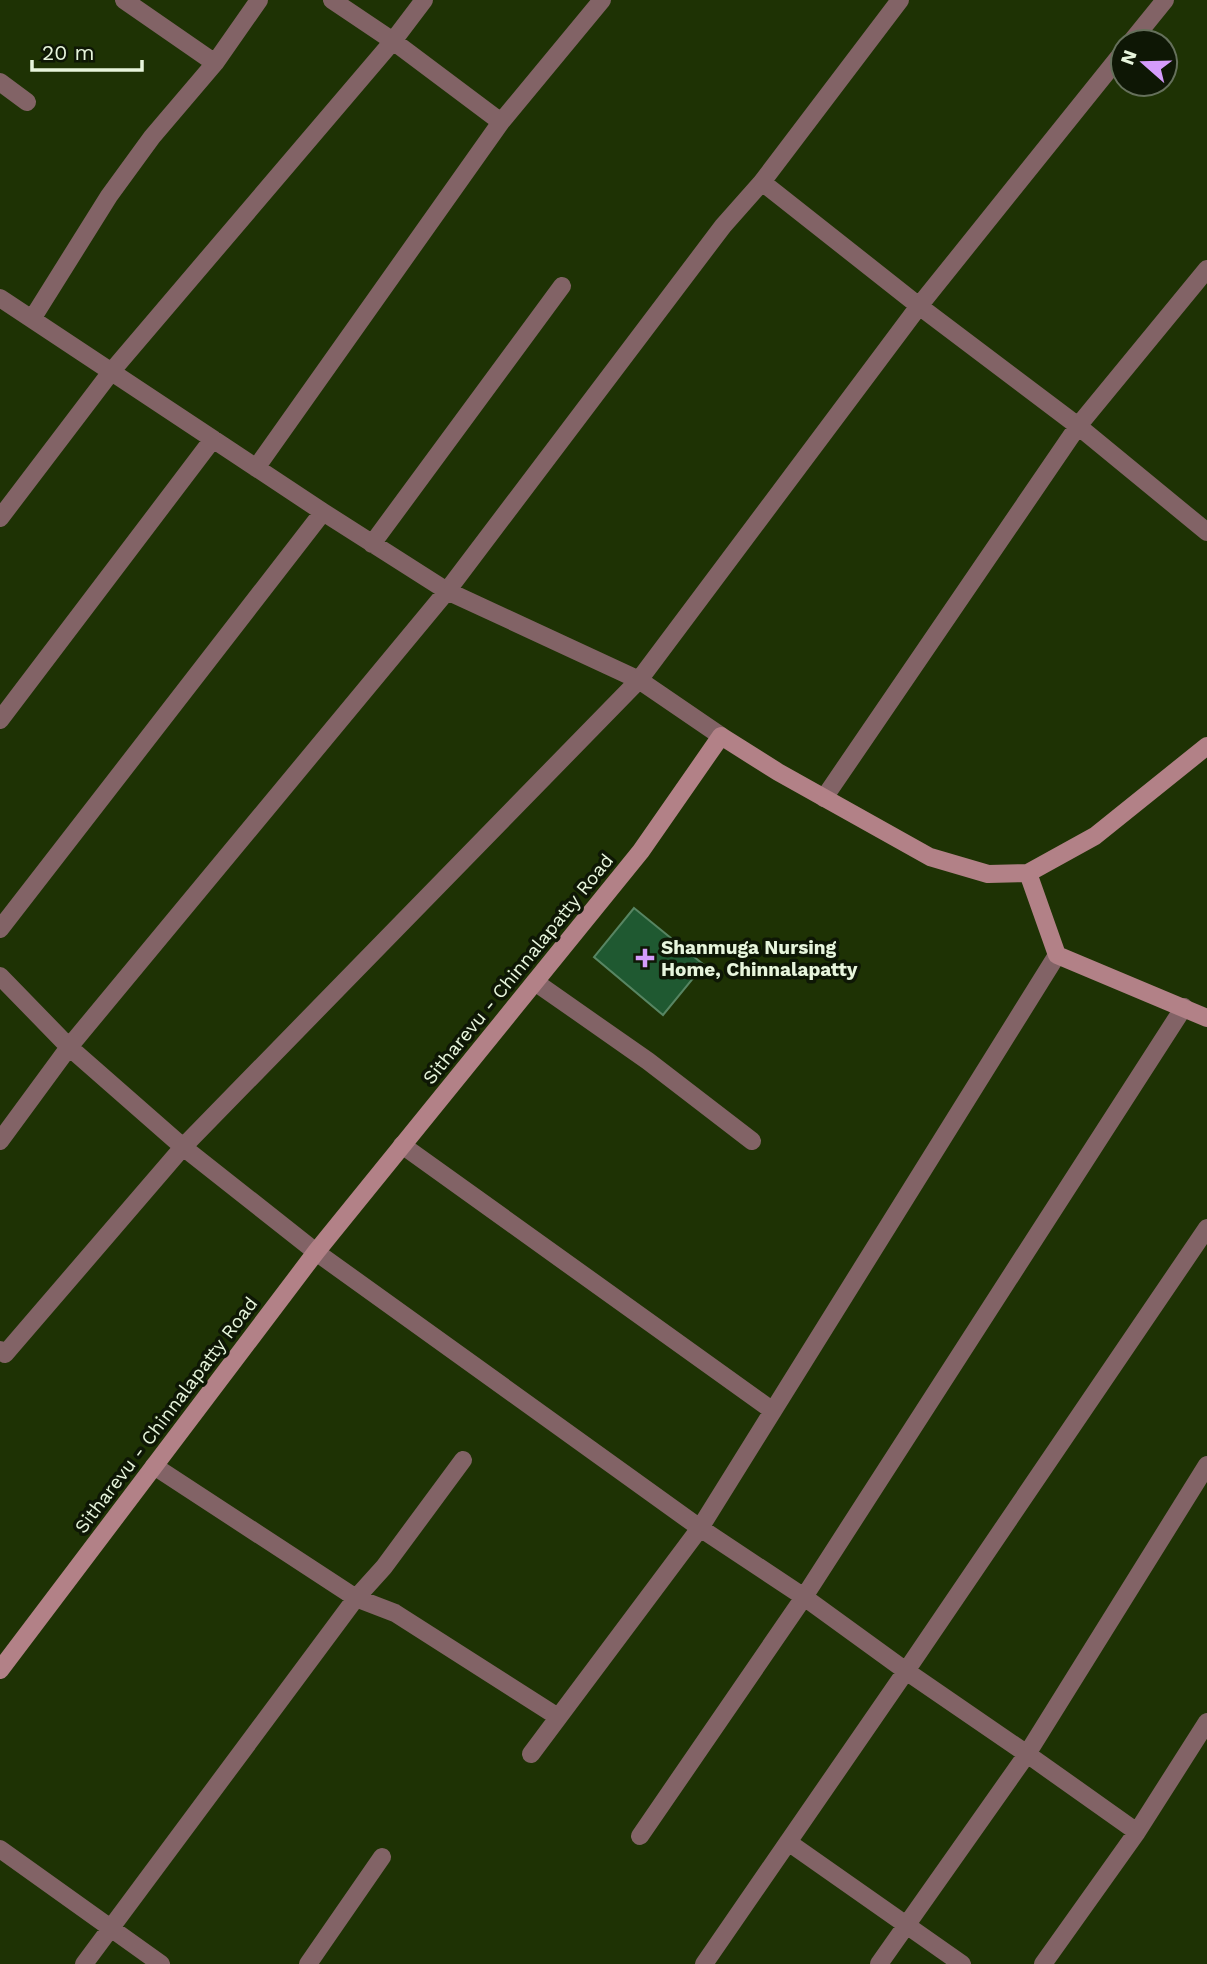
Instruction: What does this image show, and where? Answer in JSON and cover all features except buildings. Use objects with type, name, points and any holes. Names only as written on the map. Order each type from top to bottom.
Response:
[{"type":"main road","points":[[721,736],[930,857],[988,874],[1028,873],[1095,836],[1207,746]]},
{"type":"main road","name":"Sitharevu - Chinnalapatty Road","points":[[0,1670],[316,1252],[641,851],[721,736]]},
{"type":"main road","points":[[1028,873],[1057,955],[1207,1017]]},
{"type":"street","points":[[124,0],[215,63]]},
{"type":"street","points":[[32,319],[109,196],[152,138],[215,63],[259,0]]},
{"type":"street","points":[[332,0],[393,41],[501,122]]},
{"type":"street","points":[[0,518],[111,372],[393,41],[424,0]]},
{"type":"street","points":[[256,468],[501,122],[602,0]]},
{"type":"street","points":[[0,1140],[69,1047],[447,591],[723,226],[762,182],[900,0]]},
{"type":"street","points":[[1142,28],[1165,0]]},
{"type":"street","points":[[2,1355],[183,1147],[639,680],[919,306],[1109,68]]},
{"type":"street","points":[[0,82],[27,102]]},
{"type":"street","points":[[762,182],[919,306],[1078,426],[1207,532]]},
{"type":"street","points":[[824,798],[1078,426],[1207,269]]},
{"type":"street","points":[[372,544],[562,286]]},
{"type":"street","points":[[0,298],[447,591],[639,680],[721,736]]},
{"type":"street","points":[[0,720],[213,439]]},
{"type":"street","points":[[0,929],[323,512]]},
{"type":"street","points":[[531,1754],[700,1528],[1057,955]]},
{"type":"street","points":[[0,976],[69,1047],[183,1147],[316,1252],[700,1528],[804,1597],[1136,1832]]},
{"type":"street","points":[[534,982],[648,1061],[752,1140]]},
{"type":"street","points":[[639,1836],[804,1597],[1184,1007]]},
{"type":"street","points":[[402,1145],[774,1411]]},
{"type":"street","points":[[705,1964],[1207,1228]]},
{"type":"street","points":[[84,1964],[356,1598],[384,1567],[463,1460]]},
{"type":"street","points":[[879,1964],[1027,1754],[1207,1465]]},
{"type":"street","points":[[154,1466],[356,1598],[395,1613],[558,1717]]},
{"type":"street","points":[[1043,1964],[1136,1832],[1207,1722]]},
{"type":"street","points":[[788,1842],[962,1964]]},
{"type":"street","points":[[0,1849],[161,1964]]},
{"type":"street","points":[[307,1964],[382,1857]]},
{"type":"place","name":"Shanmuga Nursing Home, Chinnalapatty","points":[[645,958]]}]
